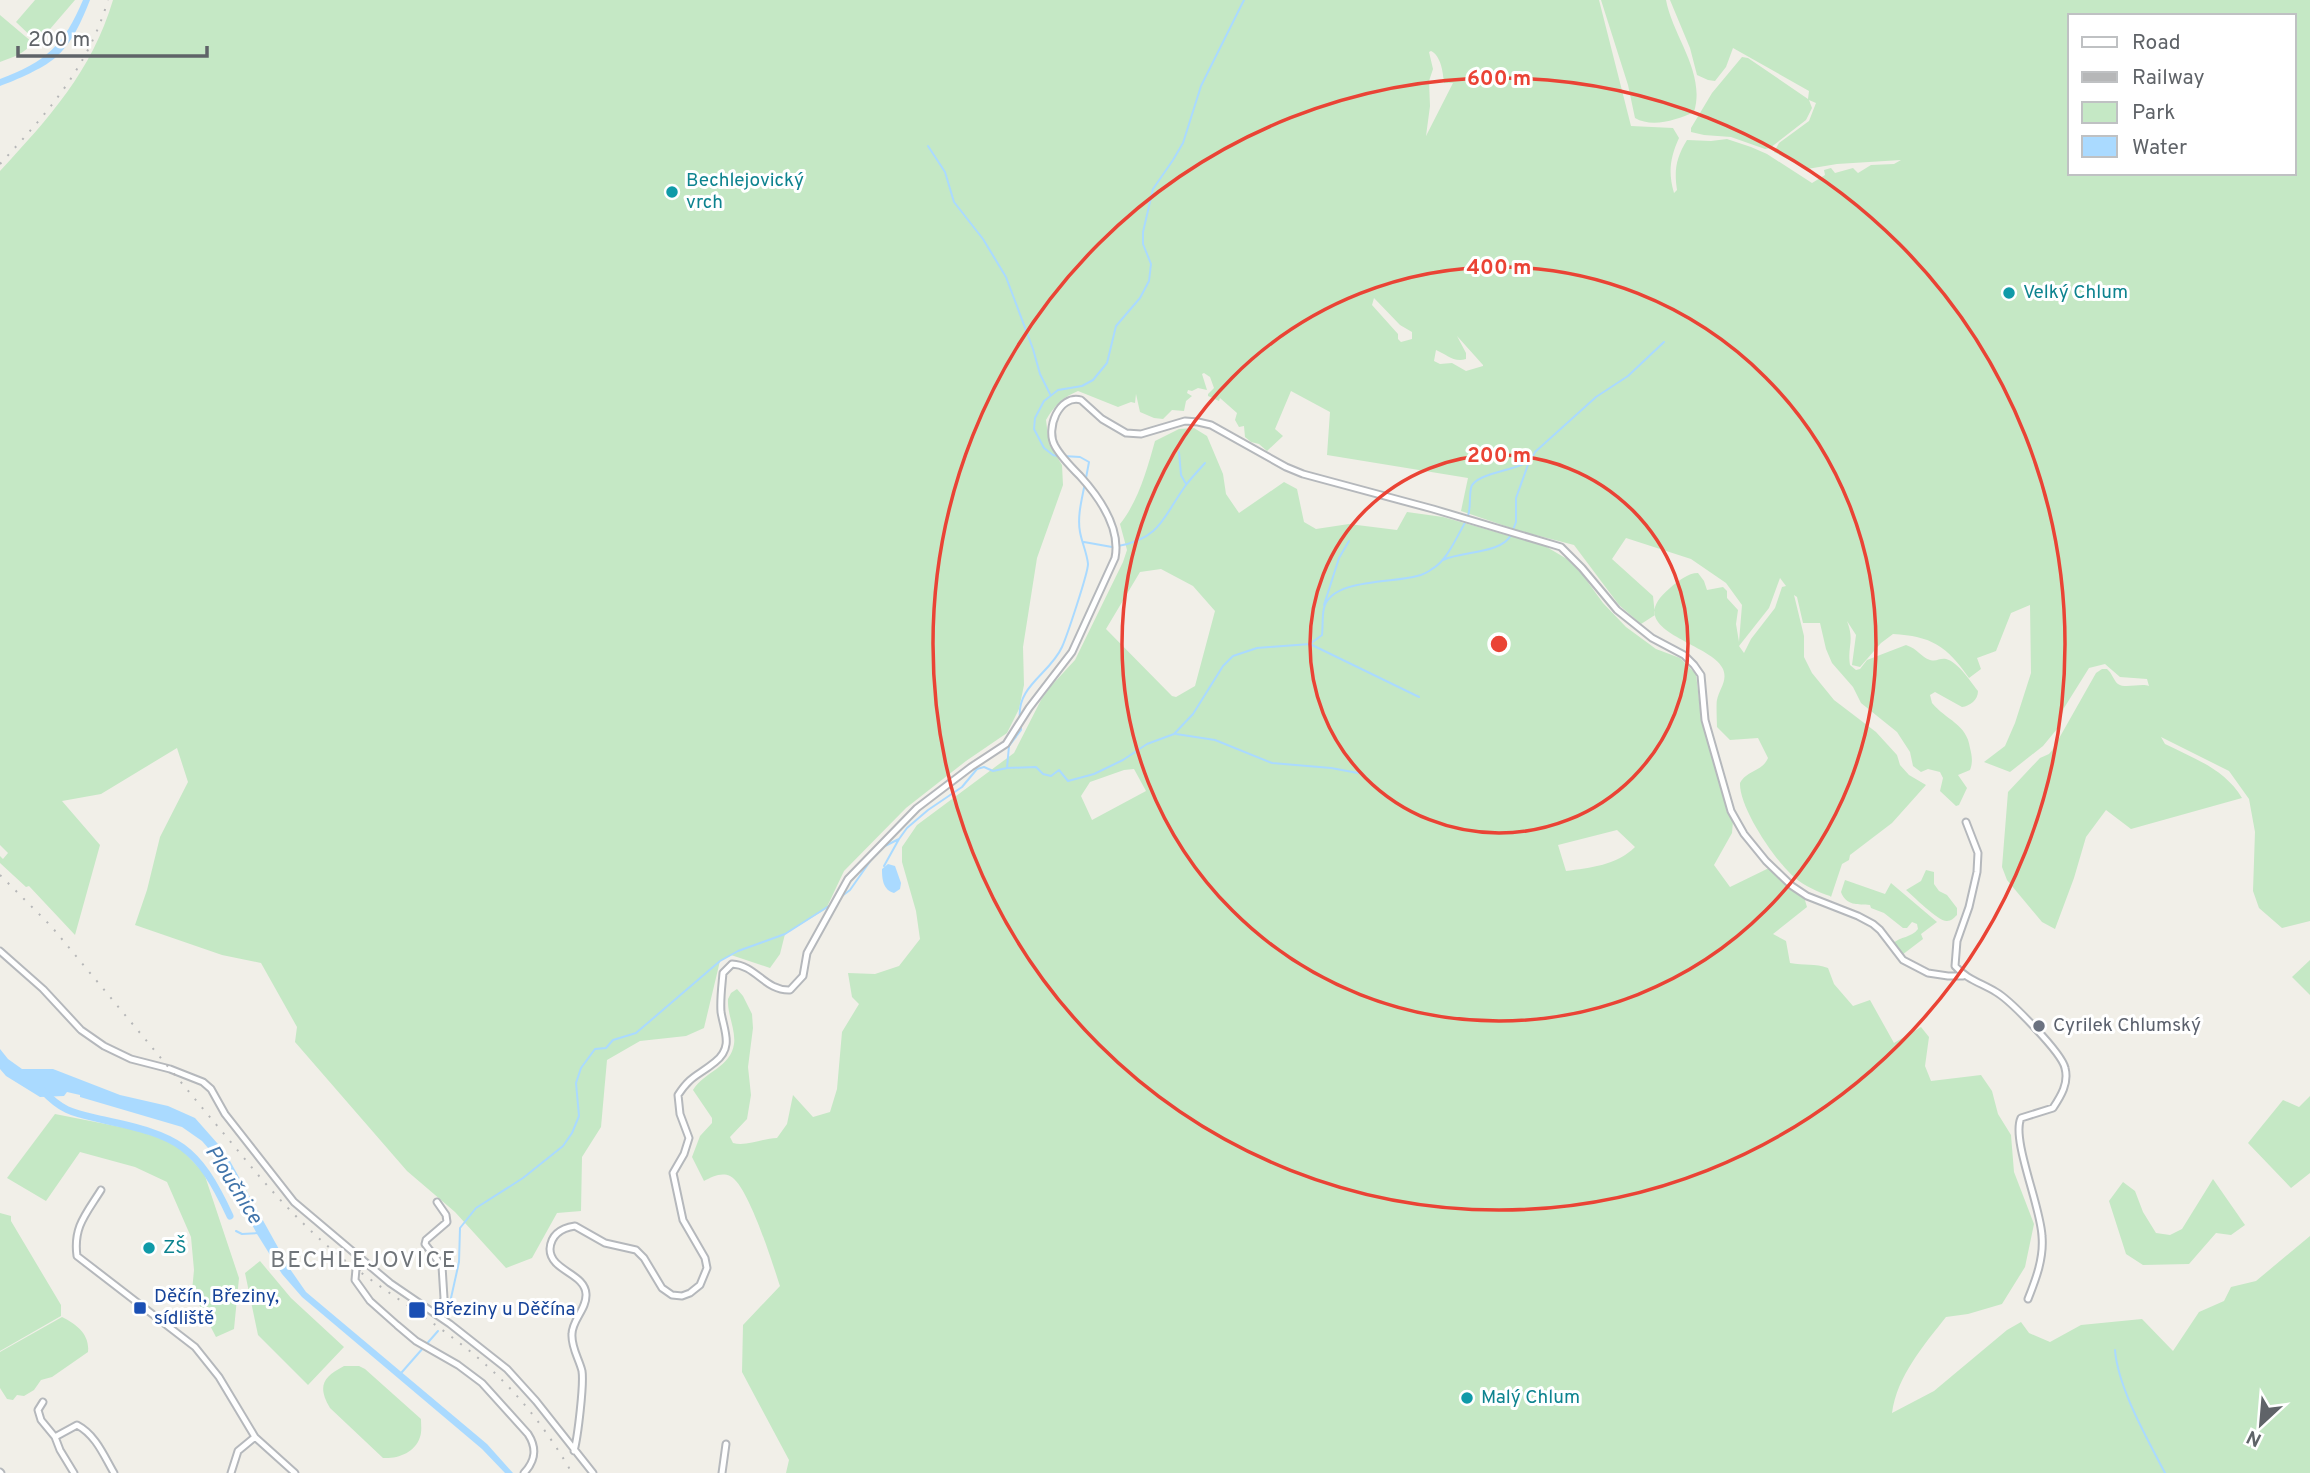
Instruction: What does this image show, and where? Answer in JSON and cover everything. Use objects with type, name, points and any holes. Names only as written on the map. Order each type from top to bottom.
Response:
[{"type":"street","points":[[574,1451],[582,1373],[572,1338],[572,1327],[586,1294],[584,1287],[551,1256],[550,1248],[554,1237],[559,1231],[575,1226],[606,1243],[636,1250],[644,1258],[662,1289],[672,1294],[682,1296],[700,1285],[707,1268],[705,1258],[683,1220],[673,1173],[684,1154],[689,1138],[680,1114],[678,1095],[688,1080],[715,1063],[727,1044],[727,1032],[721,1011],[723,973],[732,964],[743,965],[772,987],[790,990],[795,986],[803,976],[807,953],[848,879],[917,808],[971,766],[1006,744],[1029,708],[1072,652],[1115,558],[1117,541],[1114,528],[1100,503],[1054,446],[1052,423],[1066,401],[1075,398],[1081,400],[1115,428],[1126,433],[1141,434],[1185,421],[1211,425],[1303,474],[1561,547],[1617,610],[1652,638],[1684,655],[1694,665],[1701,676],[1705,720],[1731,811],[1744,834],[1766,862],[1807,896],[1873,924],[1903,960],[1928,973],[1963,976]]},
{"type":"street","points":[[1948,976],[1955,966],[1957,941],[1977,872],[1978,853],[1966,822]]},
{"type":"street","points":[[0,951],[43,989],[81,1030],[117,1055],[170,1069],[203,1082],[211,1089],[225,1114],[282,1189],[307,1214],[390,1283],[440,1317],[507,1369],[593,1473]]},
{"type":"street","points":[[1955,966],[1963,976],[1998,993],[2015,1007],[2057,1053],[2065,1067],[2063,1093],[2053,1108],[2021,1118],[2018,1125],[2023,1159],[2034,1191],[2043,1238],[2040,1263],[2028,1299]]},
{"type":"street","points":[[101,1190],[78,1226],[75,1241],[77,1256],[195,1347],[219,1377],[255,1437],[295,1473]]},
{"type":"street","points":[[437,1202],[446,1215],[447,1222],[426,1240],[425,1244],[442,1266],[444,1298],[440,1317]]},
{"type":"street","points":[[363,1261],[355,1274],[355,1280],[361,1291],[380,1311],[422,1344],[482,1383],[528,1434],[533,1441],[535,1455],[525,1472]]},
{"type":"street","points":[[43,1402],[38,1410],[41,1420],[55,1437],[74,1473]]},
{"type":"street","points":[[55,1437],[77,1425],[86,1430],[99,1446],[114,1473]]},
{"type":"street","points":[[231,1473],[238,1451],[255,1437]]},
{"type":"street","points":[[722,1473],[726,1444]]},
{"type":"green space","points":[[35,0],[75,0],[38,43],[16,22]]},
{"type":"green space","points":[[113,0],[1599,0],[1631,126],[1673,128],[1679,138],[1671,165],[1674,193],[1677,190],[1677,164],[1687,140],[1727,139],[1751,147],[1767,154],[1812,183],[1825,175],[1824,170],[1831,168],[1835,173],[1853,168],[1858,173],[1871,165],[1894,164],[1901,160],[1837,164],[1807,169],[1774,152],[1779,143],[1809,121],[1816,103],[1809,100],[1812,108],[1806,120],[1770,148],[1765,149],[1731,137],[1691,132],[1712,93],[1742,57],[1748,58],[1808,99],[1809,91],[1733,48],[1726,67],[1715,81],[1697,75],[1690,48],[1670,0],[2310,0],[2310,921],[2282,928],[2259,908],[2253,891],[2255,832],[2249,799],[2229,771],[2161,737],[2165,744],[2218,772],[2242,798],[2131,829],[2106,810],[2086,837],[2055,929],[2042,922],[2007,880],[2002,867],[2008,792],[2040,758],[2053,749],[2096,673],[2107,669],[2121,685],[2149,686],[2147,679],[2120,677],[2105,664],[2089,668],[2064,708],[2057,729],[2043,746],[2010,772],[1984,762],[2005,746],[2031,673],[2030,605],[2011,613],[1996,651],[1977,658],[1981,669],[1969,678],[1953,658],[1937,645],[1906,635],[1893,634],[1881,643],[1860,667],[1852,665],[1856,635],[1847,621],[1851,639],[1850,665],[1856,670],[1860,669],[1867,660],[1906,645],[1930,660],[1951,661],[1978,691],[1973,702],[1962,707],[1935,692],[1930,695],[1932,703],[1965,733],[1971,751],[1970,770],[1958,775],[1967,788],[1956,806],[1940,791],[1943,778],[1940,772],[1928,769],[1921,772],[1913,766],[1910,752],[1897,732],[1861,703],[1853,687],[1832,663],[1820,623],[1803,623],[1797,597],[1794,595],[1804,636],[1804,657],[1812,673],[1834,700],[1876,732],[1897,755],[1900,765],[1909,775],[1926,785],[1892,823],[1842,864],[1831,897],[1795,878],[1769,848],[1752,820],[1741,794],[1740,783],[1768,758],[1758,738],[1730,740],[1717,727],[1717,702],[1724,681],[1723,669],[1703,651],[1661,625],[1655,615],[1641,624],[1619,605],[1574,545],[1520,531],[1461,511],[1468,478],[1327,455],[1330,412],[1291,391],[1275,429],[1283,436],[1267,451],[1245,437],[1244,426],[1239,427],[1235,420],[1237,413],[1220,398],[1219,401],[1208,396],[1214,388],[1210,377],[1204,373],[1202,374],[1207,390],[1188,390],[1187,393],[1192,396],[1186,401],[1184,411],[1172,410],[1163,419],[1140,412],[1136,394],[1135,403],[1118,407],[1078,391],[1059,402],[1046,420],[1049,444],[1062,465],[1063,485],[1037,558],[1023,647],[1024,685],[1019,709],[1007,733],[906,808],[844,871],[826,909],[785,934],[780,954],[770,968],[731,955],[720,961],[704,1028],[686,1036],[640,1041],[607,1060],[601,1127],[582,1157],[581,1211],[557,1213],[532,1258],[506,1268],[455,1212],[407,1171],[295,1042],[297,1027],[261,963],[222,955],[135,925],[160,837],[188,782],[177,748],[101,794],[62,801],[100,845],[75,935],[29,886],[26,887],[0,863],[0,856],[3,859],[8,853],[0,845],[0,171],[52,112],[93,49]],"holes":[[[1431,51],[1439,60],[1444,83],[1453,83],[1426,136],[1430,106],[1429,81],[1433,69]],[[1374,298],[1400,325],[1412,332],[1412,339],[1401,342],[1398,339],[1398,334],[1372,305]],[[1457,336],[1483,366],[1466,371],[1452,363],[1440,364],[1434,361],[1436,350],[1462,360],[1466,359],[1466,353]],[[1626,538],[1691,559],[1726,583],[1742,605],[1739,642],[1736,624],[1738,610],[1727,598],[1727,591],[1723,587],[1707,590],[1698,573],[1694,573],[1670,588],[1657,603],[1655,614],[1653,596],[1612,559]],[[1780,578],[1786,586],[1782,587],[1775,608],[1751,639],[1744,653],[1739,646],[1769,608]]]},
{"type":"green space","points":[[1601,0],[1666,0],[1696,83],[1694,112],[1657,123],[1635,118],[1628,85]]},
{"type":"green space","points":[[0,15],[32,42],[14,57],[0,62]]},
{"type":"green space","points":[[1194,428],[1207,436],[1223,474],[1226,494],[1239,513],[1284,482],[1297,489],[1304,522],[1316,529],[1349,524],[1397,530],[1407,512],[1443,517],[1545,546],[1567,559],[1582,574],[1603,603],[1626,627],[1656,649],[1680,658],[1696,674],[1701,717],[1733,821],[1732,833],[1714,865],[1730,887],[1769,868],[1804,897],[1807,907],[1773,934],[1786,941],[1790,963],[1828,968],[1834,984],[1853,1006],[1870,1000],[1894,1043],[1921,1027],[1929,1037],[1925,1066],[1931,1081],[1981,1075],[1992,1091],[1998,1114],[2011,1135],[2014,1172],[2034,1224],[2025,1267],[2002,1304],[1946,1317],[1905,1374],[1892,1413],[1934,1391],[2007,1330],[2021,1322],[2029,1333],[2050,1342],[2081,1325],[2142,1319],[2173,1351],[2199,1312],[2224,1301],[2231,1287],[2256,1281],[2310,1236],[2310,1473],[786,1473],[789,1460],[742,1372],[743,1325],[780,1286],[752,1209],[737,1182],[730,1176],[723,1175],[704,1181],[692,1157],[700,1136],[712,1123],[712,1118],[693,1090],[723,1064],[732,1052],[734,1039],[728,999],[737,989],[752,1014],[753,1028],[748,1067],[751,1095],[747,1119],[730,1137],[733,1143],[743,1144],[777,1138],[787,1124],[793,1095],[813,1117],[830,1112],[837,1089],[842,1032],[859,1004],[852,997],[848,973],[875,974],[899,966],[920,939],[916,911],[902,862],[902,847],[917,825],[1014,753],[1041,700],[1075,660],[1123,562],[1127,550],[1120,524],[1137,495],[1155,441],[1179,429]],"holes":[[[1161,569],[1193,586],[1215,611],[1195,686],[1176,697],[1106,629],[1140,572]],[[1134,769],[1146,791],[1092,820],[1081,796],[1090,782]],[[1617,830],[1635,847],[1612,862],[1566,871],[1558,845]]]},
{"type":"green space","points":[[1926,870],[1934,872],[1934,884],[1957,908],[1957,915],[1951,920],[1938,917],[1906,890],[1921,881]]},
{"type":"green space","points":[[1845,880],[1885,894],[1891,883],[1937,922],[1921,934],[1923,939],[1902,955],[1892,944],[1915,932],[1918,929],[1917,924],[1912,922],[1907,928],[1903,928],[1870,905],[1849,902],[1841,892]]},
{"type":"green space","points":[[2310,960],[2310,995],[2292,977]]},
{"type":"green space","points":[[2310,1096],[2310,1173],[2291,1188],[2248,1143],[2283,1100],[2299,1107]]},
{"type":"green space","points":[[55,1114],[136,1130],[163,1139],[180,1148],[204,1173],[239,1278],[234,1329],[216,1337],[192,1291],[194,1270],[191,1237],[167,1182],[135,1167],[80,1152],[46,1201],[7,1178]]},
{"type":"green space","points":[[2213,1179],[2245,1225],[2231,1235],[2216,1233],[2189,1264],[2143,1265],[2126,1254],[2109,1201],[2123,1182],[2135,1191],[2143,1212],[2156,1233],[2170,1235],[2182,1229]]},
{"type":"green space","points":[[0,1213],[11,1216],[11,1221],[61,1305],[61,1316],[0,1351]]},
{"type":"green space","points":[[260,1261],[291,1298],[344,1347],[308,1385],[258,1335],[245,1273]]},
{"type":"green space","points":[[62,1317],[77,1326],[84,1335],[88,1352],[52,1377],[41,1380],[34,1390],[24,1396],[17,1395],[13,1400],[7,1399],[0,1388],[0,1352]]},
{"type":"green space","points":[[344,1366],[359,1366],[365,1369],[421,1419],[418,1443],[410,1451],[400,1456],[383,1458],[330,1408],[324,1394],[324,1383],[331,1374]]},
{"type":"water","points":[[83,0],[90,0],[67,46],[50,62],[0,86],[0,79],[30,66],[52,50],[68,29]]},
{"type":"water","points":[[888,864],[895,866],[901,883],[900,889],[894,893],[885,887],[883,880],[882,869]]},
{"type":"water","name":"Ploučnice","points":[[0,1049],[22,1069],[53,1069],[120,1095],[168,1106],[195,1118],[225,1152],[290,1269],[306,1292],[487,1444],[513,1473],[505,1473],[482,1449],[302,1297],[282,1274],[257,1234],[216,1157],[202,1141],[182,1127],[80,1095],[67,1092],[64,1096],[40,1097],[6,1076],[0,1069]]},
{"type":"waterway","points":[[1057,456],[1044,448],[1034,429],[1035,418],[1044,401],[1058,390],[1082,386],[1093,380],[1107,363],[1116,326],[1140,298],[1149,281],[1151,264],[1143,244],[1143,232],[1153,189],[1183,143],[1201,86],[1244,0]]},
{"type":"waterway","points":[[928,146],[945,172],[954,202],[983,239],[1006,277],[1040,374],[1050,394]]},
{"type":"waterway","points":[[1468,516],[1474,483],[1529,461],[1535,452],[1596,397],[1628,376],[1664,342]]},
{"type":"waterway","points":[[1179,452],[1181,475],[1186,484]]},
{"type":"waterway","points":[[1063,456],[1080,457],[1089,462],[1086,478]]},
{"type":"waterway","points":[[1513,530],[1516,522],[1516,498],[1529,462]]},
{"type":"waterway","points":[[1118,546],[1132,543],[1153,532],[1205,463]]},
{"type":"waterway","points":[[1020,719],[1020,708],[1028,689],[1062,647],[1085,579],[1088,564],[1079,520],[1085,483]]},
{"type":"waterway","points":[[1007,768],[1036,767],[1043,774],[1051,776],[1059,770],[1068,781],[1094,774],[1123,760],[1147,744],[1174,734],[1193,714],[1223,666],[1233,656],[1257,648],[1310,644],[1322,635],[1323,611],[1329,598],[1338,591],[1365,583],[1419,576],[1427,572],[1447,554],[1466,521]]},
{"type":"waterway","points":[[1443,560],[1499,546],[1511,535]]},
{"type":"waterway","points":[[1324,605],[1339,558],[1349,541]]},
{"type":"waterway","points":[[1084,542],[1112,547]]},
{"type":"waterway","points":[[1310,644],[1419,697]]},
{"type":"waterway","points":[[842,896],[850,890],[871,860],[885,846],[899,839],[907,828],[928,810],[962,787],[977,769],[984,767],[993,771],[1007,768],[1009,746],[1021,730],[1021,725]]},
{"type":"waterway","points":[[1176,734],[1215,740],[1272,763],[1358,773]]},
{"type":"waterway","points":[[884,866],[899,839]]},
{"type":"waterway","points":[[447,1316],[459,1262],[460,1228],[476,1208],[523,1178],[563,1146],[579,1116],[576,1083],[581,1068],[595,1049],[606,1048],[613,1040],[636,1033],[720,961],[738,951],[785,934],[832,904]]},
{"type":"waterway","name":"Ploučnice","points":[[42,1090],[70,1111],[150,1132],[182,1147],[207,1173],[230,1216]]},
{"type":"waterway","name":"Ploučnice","points":[[236,1231],[242,1234],[259,1233]]},
{"type":"waterway","points":[[402,1372],[438,1331]]},
{"type":"waterway","points":[[2115,1350],[2127,1396],[2165,1473]]},
{"type":"railway","points":[[0,164],[50,108],[64,88],[89,47],[108,0]]},
{"type":"railway","points":[[0,875],[51,926],[289,1209],[343,1259],[451,1336],[498,1376],[533,1415],[572,1473]]},
{"type":"place","name":"Bechlejovický vrch","points":[[672,192]]},
{"type":"place","name":"Velký Chlum","points":[[2009,293]]},
{"type":"place","name":"Cyrilek Chlumský","points":[[2039,1026]]},
{"type":"place","name":"ZŠ","points":[[149,1248]]},
{"type":"place","name":"Děčín, Březiny, sídliště","points":[[140,1308]]},
{"type":"place","name":"Březiny u Děčína","points":[[417,1310]]},
{"type":"place","name":"Malý Chlum","points":[[1467,1398]]},
{"type":"district","name":"BECHLEJOVICE","points":[[364,1261]]}]
